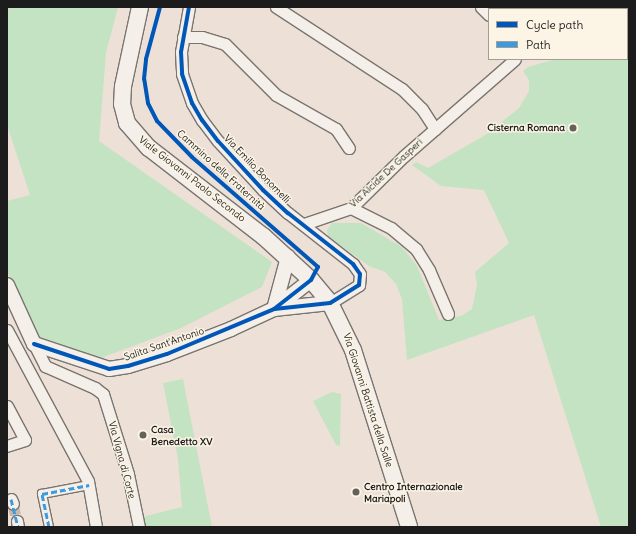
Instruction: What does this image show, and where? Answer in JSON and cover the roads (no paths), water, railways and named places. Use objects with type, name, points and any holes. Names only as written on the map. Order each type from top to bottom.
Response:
[{"type":"main road","name":"Viale Giovanni Paolo Secondo","points":[[140,7],[123,86],[122,104],[127,123],[149,148],[288,257],[311,280]]},
{"type":"main road","name":"Via Giovanni Battista della Salle","points":[[311,280],[330,303],[353,350],[409,527]]},
{"type":"street","name":"Via Emilio Bonomelli","points":[[189,7],[181,52],[183,79],[202,120],[258,185],[288,213],[304,224]]},
{"type":"street","points":[[276,7],[402,89],[422,110],[435,129]]},
{"type":"street","points":[[183,37],[202,36],[225,44],[272,92],[336,129],[349,148]]},
{"type":"street","name":"Via Alcide De Gasperi","points":[[304,224],[351,208],[435,129],[515,60]]},
{"type":"street","points":[[351,208],[391,228],[416,249],[430,270],[448,314]]},
{"type":"street","points":[[304,224],[353,264],[360,274],[359,285],[330,303]]},
{"type":"street","points":[[274,309],[288,257]]},
{"type":"street","name":"Salita Sant'Antonio","points":[[34,344],[109,369],[122,367],[167,354],[274,309],[311,280]]},
{"type":"street","points":[[7,285],[34,344]]},
{"type":"street","name":"Salita Sant'Antonio","points":[[274,309],[330,303]]},
{"type":"street","points":[[7,330],[52,412],[89,485],[96,527]]},
{"type":"street","name":"Via Vigna di Corte","points":[[34,344],[45,366],[95,388],[103,394],[128,474],[139,527]]},
{"type":"street","points":[[7,406],[25,440],[7,446]]},
{"type":"street","points":[[48,527],[42,494],[89,485]]},
{"type":"tunnel","points":[[13,504],[17,521]]},
{"type":"place","name":"Cisterna Romana","points":[[573,128]]},
{"type":"place","name":"Casa Benedetto XV","points":[[143,435]]},
{"type":"place","name":"Centro Internazionale Mariapoli","points":[[356,492]]}]
